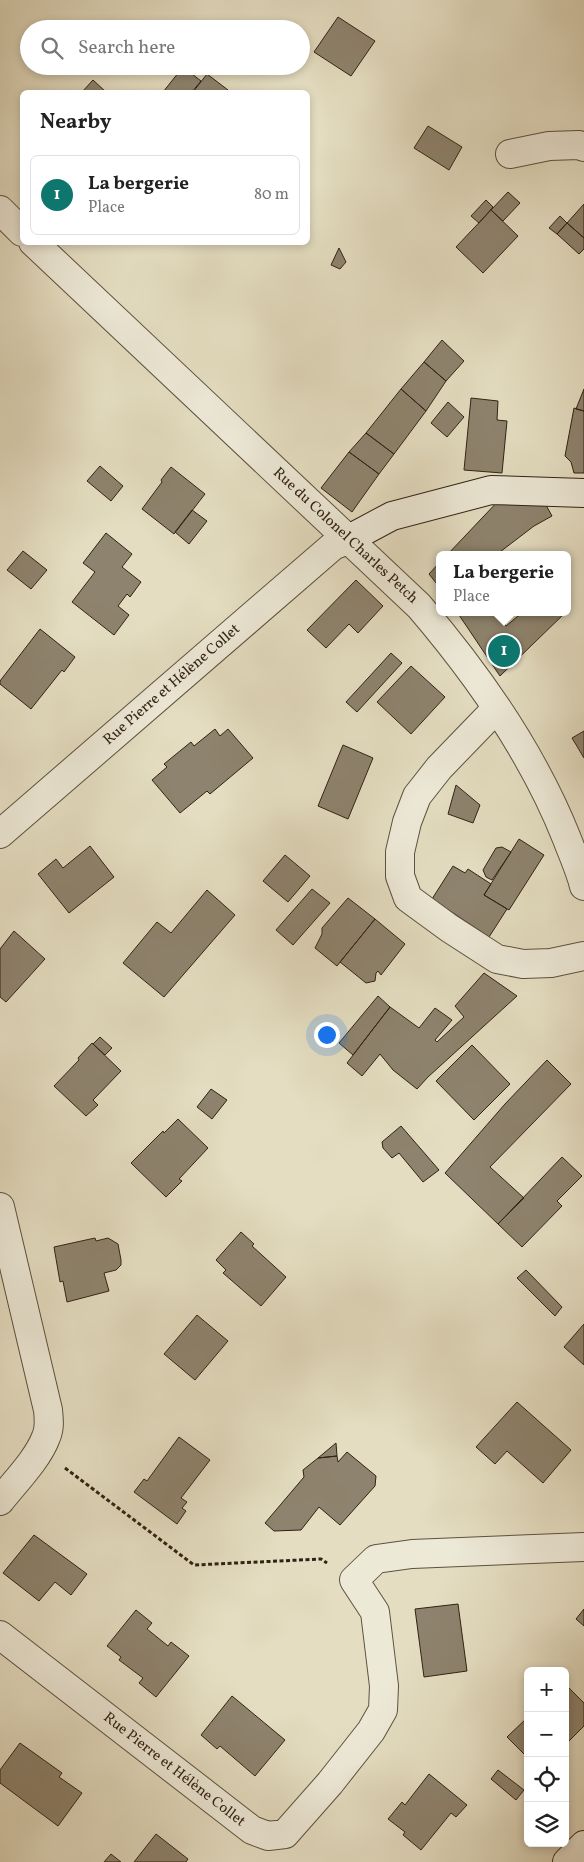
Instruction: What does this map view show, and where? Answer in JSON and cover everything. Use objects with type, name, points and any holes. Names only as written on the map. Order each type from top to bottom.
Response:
[{"type":"street","points":[[510,154],[549,146],[579,145],[584,147]]},
{"type":"street","points":[[0,210],[20,230]]},
{"type":"street","name":"Rue du Colonel Charles Petch","points":[[36,245],[419,606],[445,636],[525,750],[554,807],[584,886]]},
{"type":"street","name":"Rue Pierre et Hélène Collet","points":[[0,834],[333,546],[392,516],[491,490],[584,493]]},
{"type":"street","points":[[497,708],[439,768],[417,796],[406,822],[400,852],[400,876],[408,898],[497,960],[532,964],[551,963],[584,956]]},
{"type":"street","points":[[0,1207],[50,1423],[40,1449],[0,1501]]},
{"type":"street","points":[[354,1580],[376,1559],[412,1554],[584,1547]]},
{"type":"street","name":"Rue Pierre et Hélène Collet","points":[[0,1635],[252,1830],[268,1836],[286,1834],[371,1731],[383,1710],[384,1686],[375,1612],[354,1580]]},
{"type":"street","points":[[567,1862],[584,1845]]},
{"type":"path","points":[[40,1449],[194,1565],[321,1559],[354,1580]]},
{"type":"building","points":[[338,17],[375,41],[351,76],[314,52]]},
{"type":"building","points":[[177,75],[193,75],[201,81],[194,90],[165,90]]},
{"type":"building","points":[[206,75],[208,75],[228,90],[195,90]]},
{"type":"building","points":[[93,80],[104,90],[84,90]]},
{"type":"building","points":[[428,126],[462,147],[449,170],[414,148]]},
{"type":"building","points":[[508,192],[520,203],[503,221],[491,210]]},
{"type":"building","points":[[486,200],[493,207],[479,223],[471,216]]},
{"type":"building","points":[[584,204],[584,238],[567,223]]},
{"type":"building","points":[[491,210],[518,236],[483,273],[456,247]]},
{"type":"building","points":[[560,216],[567,223],[557,234],[549,228]]},
{"type":"building","points":[[567,223],[584,238],[584,249],[579,254],[557,234]]},
{"type":"building","points":[[339,248],[346,262],[340,269],[331,265]]},
{"type":"building","points":[[442,340],[464,361],[446,381],[424,362]]},
{"type":"building","points":[[424,362],[446,381],[426,411],[401,389]]},
{"type":"building","points":[[401,389],[426,411],[394,454],[366,433]]},
{"type":"building","points":[[584,389],[584,411],[576,409]]},
{"type":"building","points":[[471,398],[498,401],[497,420],[507,421],[502,473],[464,470]]},
{"type":"building","points":[[448,402],[464,417],[447,437],[431,423]]},
{"type":"building","points":[[574,408],[584,411],[584,473],[574,473],[571,462],[565,456]]},
{"type":"building","points":[[366,433],[394,454],[379,474],[349,452]]},
{"type":"building","points":[[349,452],[379,474],[352,512],[321,488]]},
{"type":"building","points":[[100,466],[123,486],[111,501],[87,481]]},
{"type":"building","points":[[171,467],[205,494],[174,534],[142,509]]},
{"type":"building","points":[[501,498],[542,498],[552,516],[534,526],[501,551],[451,551]]},
{"type":"building","points":[[192,510],[207,521],[189,544],[175,532]]},
{"type":"building","points":[[106,533],[132,554],[122,567],[141,582],[130,597],[127,594],[118,606],[129,615],[114,635],[72,602],[95,572],[83,563]]},
{"type":"building","points":[[23,551],[47,570],[31,589],[7,570]]},
{"type":"building","points":[[436,566],[436,583],[429,574]]},
{"type":"building","points":[[356,580],[383,606],[358,633],[349,624],[326,648],[307,630]]},
{"type":"building","points":[[460,616],[500,616],[506,626],[518,616],[562,616],[500,676]]},
{"type":"building","points":[[40,629],[75,657],[64,672],[62,670],[31,709],[0,684],[0,681]]},
{"type":"building","points":[[391,653],[402,663],[357,712],[346,702]]},
{"type":"building","points":[[411,666],[445,697],[411,734],[377,702]]},
{"type":"building","points":[[215,729],[220,736],[228,729],[253,758],[210,794],[207,791],[180,813],[152,780],[167,767],[164,764],[191,742],[194,746]]},
{"type":"building","points":[[584,731],[584,758],[572,738]]},
{"type":"building","points":[[343,745],[373,758],[348,819],[318,806]]},
{"type":"building","points":[[456,785],[480,805],[473,823],[448,814]]},
{"type":"building","points":[[519,839],[544,855],[509,910],[484,895]]},
{"type":"building","points":[[90,846],[114,877],[69,913],[38,874],[56,859],[63,868]]},
{"type":"building","points":[[502,847],[511,852],[492,880],[486,877],[483,870],[496,848]]},
{"type":"building","points":[[285,855],[310,876],[288,902],[263,881]]},
{"type":"building","points":[[453,866],[465,873],[468,869],[491,884],[484,895],[507,909],[489,937],[432,899]]},
{"type":"building","points":[[312,889],[330,903],[293,945],[276,930]]},
{"type":"building","points":[[207,890],[235,915],[164,997],[123,963],[157,922],[171,933]]},
{"type":"building","points":[[348,898],[375,919],[337,966],[315,948],[322,934],[322,928]]},
{"type":"building","points":[[375,919],[405,944],[381,975],[378,971],[376,973],[375,981],[366,983],[340,962]]},
{"type":"building","points":[[14,931],[45,959],[6,1002],[0,997],[0,949]]},
{"type":"building","points":[[484,973],[517,996],[417,1089],[393,1070],[380,1054],[362,1076],[347,1063],[390,1007],[419,1028],[435,1008],[452,1020],[435,1040],[437,1042],[464,1017],[455,1006]]},
{"type":"building","points":[[378,996],[390,1007],[353,1055],[339,1043]]},
{"type":"building","points":[[100,1037],[112,1048],[105,1055],[93,1044]]},
{"type":"building","points":[[92,1043],[121,1071],[93,1100],[98,1105],[86,1116],[54,1086],[79,1060],[78,1058]]},
{"type":"building","points":[[472,1045],[510,1084],[474,1120],[436,1081]]},
{"type":"building","points":[[547,1060],[571,1084],[490,1167],[524,1198],[498,1224],[445,1173],[505,1104]]},
{"type":"building","points":[[211,1089],[227,1100],[212,1119],[197,1107]]},
{"type":"building","points":[[178,1119],[208,1148],[179,1179],[182,1181],[166,1197],[131,1163]]},
{"type":"building","points":[[401,1126],[439,1170],[423,1182],[399,1153],[392,1158],[383,1148],[382,1142]]},
{"type":"building","points":[[562,1157],[582,1176],[557,1201],[562,1206],[522,1247],[498,1224]]},
{"type":"building","points":[[241,1232],[254,1244],[252,1246],[286,1277],[261,1306],[223,1273],[226,1270],[216,1260]]},
{"type":"building","points":[[95,1238],[96,1241],[108,1238],[118,1244],[121,1265],[116,1270],[104,1273],[109,1291],[67,1302],[63,1281],[60,1282],[54,1247]]},
{"type":"building","points":[[526,1270],[562,1307],[555,1316],[517,1278]]},
{"type":"building","points":[[197,1315],[228,1341],[195,1380],[164,1354]]},
{"type":"building","points":[[584,1324],[584,1365],[564,1347]]},
{"type":"building","points":[[517,1402],[571,1450],[543,1483],[507,1451],[495,1464],[476,1447]]},
{"type":"building","points":[[179,1437],[210,1460],[181,1498],[187,1502],[182,1508],[186,1511],[177,1524],[134,1492],[144,1479],[147,1481]]},
{"type":"building","points":[[336,1443],[337,1456],[318,1458]]},
{"type":"building","points":[[347,1452],[376,1476],[375,1486],[340,1525],[319,1507],[301,1530],[274,1531],[265,1523],[304,1477],[303,1470],[318,1458],[337,1456],[338,1462]]},
{"type":"building","points":[[34,1535],[87,1574],[71,1595],[55,1582],[39,1601],[3,1573]]},
{"type":"building","points":[[458,1604],[467,1671],[424,1677],[415,1609]]},
{"type":"building","points":[[584,1609],[584,1626],[576,1619]]},
{"type":"building","points":[[136,1610],[152,1623],[147,1629],[168,1646],[171,1642],[189,1656],[156,1697],[139,1683],[143,1678],[119,1660],[121,1657],[107,1646]]},
{"type":"building","points":[[569,1688],[584,1703],[584,1726],[569,1741]]},
{"type":"building","points":[[232,1696],[285,1740],[255,1776],[220,1746],[217,1749],[201,1735]]},
{"type":"building","points":[[524,1721],[524,1754],[507,1737]]},
{"type":"building","points":[[20,1743],[62,1773],[59,1777],[82,1793],[58,1826],[0,1783],[0,1770]]},
{"type":"building","points":[[498,1770],[524,1790],[516,1800],[491,1779]]},
{"type":"building","points":[[429,1774],[467,1805],[456,1817],[451,1813],[421,1850],[403,1835],[405,1832],[388,1819],[402,1802],[405,1805]]},
{"type":"building","points":[[156,1834],[188,1859],[186,1862],[134,1862]]},
{"type":"building","points":[[111,1854],[121,1862],[104,1862]]},
{"type":"place","name":"La bergerie","points":[[504,651]]}]
